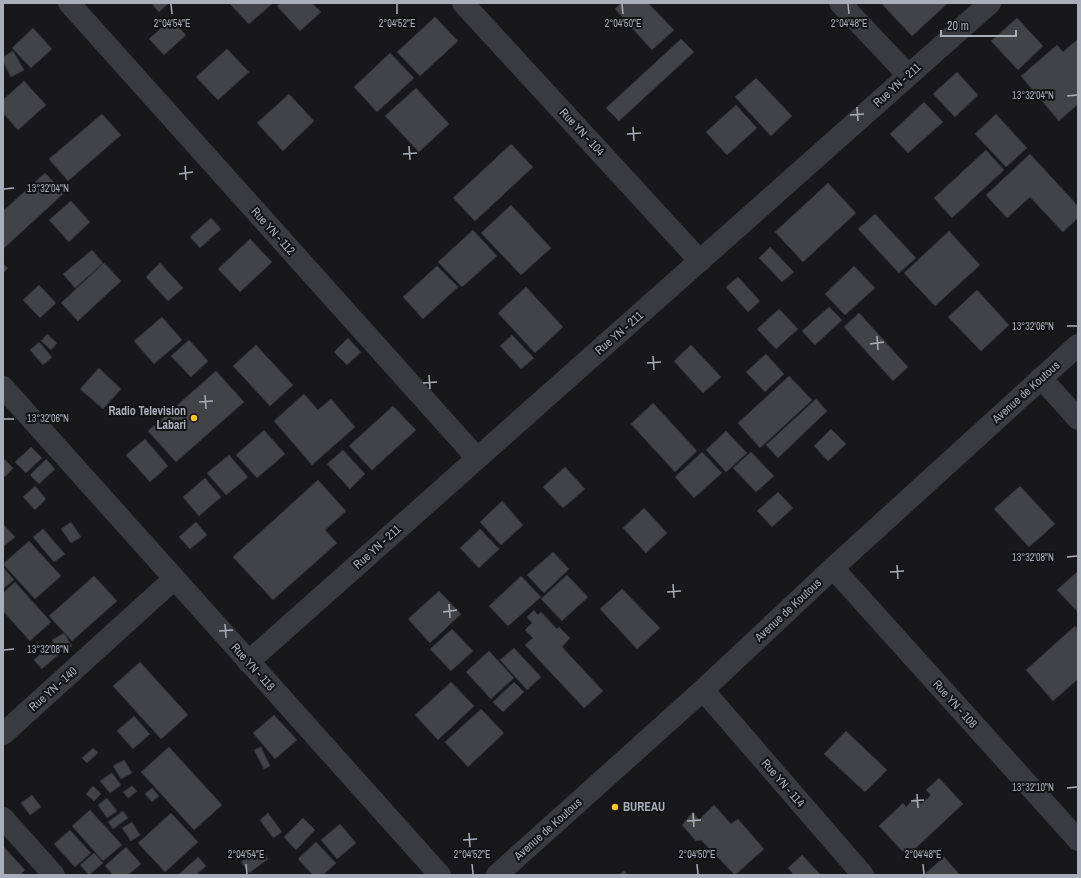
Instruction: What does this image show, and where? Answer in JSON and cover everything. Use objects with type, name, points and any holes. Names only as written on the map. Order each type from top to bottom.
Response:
[{"type":"street","name":"Rue YN - 112","points":[[69,3],[477,458]]},
{"type":"street","name":"Rue YN - 104","points":[[463,3],[700,261]]},
{"type":"street","points":[[840,3],[908,75]]},
{"type":"street","name":"Rue YN - 211","points":[[248,662],[990,3]]},
{"type":"street","name":"Avenue de Koutous","points":[[497,875],[703,690],[833,568],[1078,345]]},
{"type":"street","points":[[1041,378],[1078,419]]},
{"type":"street","name":"Rue YN - 118","points":[[3,387],[440,875]]},
{"type":"street","name":"Rue YN - 108","points":[[833,568],[1078,840]]},
{"type":"street","name":"Rue YN - 140","points":[[3,734],[174,579]]},
{"type":"street","name":"Rue YN - 114","points":[[703,690],[863,875]]},
{"type":"street","points":[[3,818],[54,875]]},
{"type":"building","points":[[151,3],[169,3],[159,12]]},
{"type":"building","points":[[229,3],[271,3],[272,4],[249,24]]},
{"type":"building","points":[[280,3],[312,3],[321,12],[300,31],[277,6]]},
{"type":"building","points":[[621,3],[648,3],[674,30],[652,50],[615,9]]},
{"type":"building","points":[[881,3],[948,3],[912,36]]},
{"type":"building","points":[[435,17],[458,41],[420,76],[397,52]]},
{"type":"building","points":[[1017,18],[1043,46],[1018,70],[991,41]]},
{"type":"building","points":[[171,19],[186,35],[164,55],[149,39]]},
{"type":"building","points":[[33,28],[52,49],[31,68],[12,48]]},
{"type":"building","points":[[681,39],[694,52],[619,121],[606,108]]},
{"type":"building","points":[[1078,39],[1078,104],[1059,121],[1021,76],[1057,45],[1063,52]]},
{"type":"building","points":[[227,49],[249,72],[218,100],[196,77]]},
{"type":"building","points":[[13,51],[24,70],[11,77],[3,62],[3,57]]},
{"type":"building","points":[[390,53],[414,78],[377,112],[354,87]]},
{"type":"building","points":[[957,72],[978,95],[955,117],[933,94]]},
{"type":"building","points":[[756,78],[792,116],[771,136],[735,97]]},
{"type":"building","points":[[24,81],[46,105],[18,130],[3,113],[3,100]]},
{"type":"building","points":[[416,88],[449,124],[419,152],[385,116]]},
{"type":"building","points":[[289,94],[314,121],[283,151],[257,123]]},
{"type":"building","points":[[924,102],[943,122],[908,153],[890,134]]},
{"type":"building","points":[[736,105],[757,128],[727,155],[706,132]]},
{"type":"building","points":[[102,114],[121,135],[68,181],[49,159]]},
{"type":"building","points":[[996,114],[1027,148],[1006,167],[975,134]]},
{"type":"building","points":[[511,144],[533,167],[475,221],[453,198]]},
{"type":"building","points":[[986,150],[1004,170],[952,218],[934,198]]},
{"type":"building","points":[[1030,154],[1078,206],[1078,218],[1063,232],[1030,197],[1007,218],[986,195]]},
{"type":"building","points":[[45,173],[64,193],[3,249],[3,211]]},
{"type":"building","points":[[828,183],[856,213],[803,262],[775,232]]},
{"type":"building","points":[[71,201],[90,222],[69,242],[49,220]]},
{"type":"building","points":[[511,205],[551,248],[521,275],[481,233]]},
{"type":"building","points":[[875,214],[916,258],[899,273],[858,229]]},
{"type":"building","points":[[211,218],[221,229],[200,248],[190,237]]},
{"type":"building","points":[[473,230],[497,256],[462,287],[438,262]]},
{"type":"building","points":[[949,231],[980,265],[935,306],[904,273]]},
{"type":"building","points":[[250,239],[272,262],[240,292],[218,269]]},
{"type":"building","points":[[770,247],[794,272],[782,282],[759,258]]},
{"type":"building","points":[[92,250],[103,263],[75,288],[63,274]]},
{"type":"building","points":[[104,263],[121,281],[78,321],[61,303]]},
{"type":"building","points":[[160,263],[183,288],[168,301],[146,277]]},
{"type":"building","points":[[3,264],[8,268],[3,273]]},
{"type":"building","points":[[437,266],[458,287],[423,319],[403,297]]},
{"type":"building","points":[[854,266],[875,288],[845,315],[825,294]]},
{"type":"building","points":[[738,277],[760,301],[748,312],[726,287]]},
{"type":"building","points":[[39,285],[56,303],[40,318],[23,300]]},
{"type":"building","points":[[526,287],[563,327],[535,353],[498,313]]},
{"type":"building","points":[[977,290],[1009,325],[981,351],[948,317]]},
{"type":"building","points":[[829,307],[842,320],[815,345],[802,331]]},
{"type":"building","points":[[779,309],[798,329],[776,349],[757,329]]},
{"type":"building","points":[[859,313],[908,367],[893,381],[844,327]]},
{"type":"building","points":[[162,317],[182,340],[154,364],[134,341]]},
{"type":"building","points":[[47,334],[57,343],[51,350],[41,341]]},
{"type":"building","points":[[512,335],[534,358],[521,369],[500,346]]},
{"type":"building","points":[[348,338],[361,352],[347,365],[334,352]]},
{"type":"building","points":[[189,340],[208,361],[191,377],[171,356]]},
{"type":"building","points":[[39,342],[52,357],[43,365],[30,350]]},
{"type":"building","points":[[256,345],[293,385],[270,406],[233,366]]},
{"type":"building","points":[[691,345],[721,377],[703,393],[674,361]]},
{"type":"building","points":[[766,354],[784,374],[765,392],[746,372]]},
{"type":"building","points":[[99,368],[121,389],[103,409],[80,389]]},
{"type":"building","points":[[216,371],[244,402],[176,462],[148,431]]},
{"type":"building","points":[[789,376],[812,400],[760,448],[738,423]]},
{"type":"building","points":[[304,394],[318,410],[331,399],[355,427],[312,465],[274,421]]},
{"type":"building","points":[[816,399],[827,411],[778,458],[766,445]]},
{"type":"building","points":[[653,403],[697,451],[675,472],[631,424]]},
{"type":"building","points":[[393,406],[416,430],[372,470],[349,446]]},
{"type":"building","points":[[831,429],[846,444],[828,461],[814,446]]},
{"type":"building","points":[[264,430],[285,454],[257,478],[236,455]]},
{"type":"building","points":[[726,431],[747,453],[726,472],[706,450]]},
{"type":"building","points":[[145,439],[168,466],[150,482],[126,455]]},
{"type":"building","points":[[31,447],[42,458],[26,473],[15,462]]},
{"type":"building","points":[[343,450],[365,474],[350,489],[327,464]]},
{"type":"building","points":[[702,452],[722,473],[694,498],[675,477]]},
{"type":"building","points":[[751,452],[774,476],[756,492],[733,468]]},
{"type":"building","points":[[229,455],[248,477],[226,495],[207,473]]},
{"type":"building","points":[[3,458],[13,468],[5,477],[3,475]]},
{"type":"building","points":[[46,459],[55,469],[39,484],[30,475]]},
{"type":"building","points":[[565,467],[585,489],[563,508],[543,487]]},
{"type":"building","points":[[205,478],[221,497],[199,516],[183,497]]},
{"type":"building","points":[[318,480],[346,511],[325,530],[337,543],[273,600],[233,557]]},
{"type":"building","points":[[35,486],[46,499],[35,510],[23,497]]},
{"type":"building","points":[[1020,486],[1055,524],[1029,547],[994,509]]},
{"type":"building","points":[[778,492],[793,508],[772,527],[757,511]]},
{"type":"building","points":[[502,501],[523,525],[501,545],[480,522]]},
{"type":"building","points":[[644,508],[667,533],[646,553],[623,528]]},
{"type":"building","points":[[71,522],[81,537],[71,543],[61,529]]},
{"type":"building","points":[[196,522],[207,535],[190,549],[179,537]]},
{"type":"building","points":[[3,524],[15,537],[3,547]]},
{"type":"building","points":[[43,529],[65,554],[54,562],[33,537]]},
{"type":"building","points":[[480,529],[499,549],[479,568],[460,548]]},
{"type":"building","points":[[29,541],[61,576],[35,599],[3,564]]},
{"type":"building","points":[[553,552],[569,569],[544,593],[527,575]]},
{"type":"building","points":[[3,567],[14,580],[3,589]]},
{"type":"building","points":[[1078,571],[1078,612],[1057,590]]},
{"type":"building","points":[[567,575],[588,597],[562,621],[541,599]]},
{"type":"building","points":[[94,576],[117,601],[72,641],[49,616]]},
{"type":"building","points":[[521,576],[541,597],[508,626],[489,606]]},
{"type":"building","points":[[15,582],[51,622],[30,641],[3,611],[3,593]]},
{"type":"building","points":[[622,589],[660,628],[637,649],[600,609]]},
{"type":"building","points":[[439,591],[461,614],[430,643],[408,619]]},
{"type":"building","points":[[534,610],[538,615],[541,612],[557,629],[559,627],[570,638],[562,647],[603,691],[584,708],[525,645],[533,638],[525,630],[532,623],[527,617]]},
{"type":"building","points":[[1075,626],[1078,630],[1078,679],[1053,701],[1026,670]]},
{"type":"building","points":[[452,629],[473,651],[451,671],[430,649]]},
{"type":"building","points":[[64,633],[72,646],[60,653],[52,640]]},
{"type":"building","points":[[51,644],[60,653],[42,669],[34,660]]},
{"type":"building","points":[[514,648],[541,677],[527,690],[500,660]]},
{"type":"building","points":[[489,651],[514,678],[491,699],[466,672]]},
{"type":"building","points":[[140,662],[188,715],[161,739],[113,686]]},
{"type":"building","points":[[451,682],[474,706],[438,740],[415,715]]},
{"type":"building","points":[[514,682],[524,692],[503,712],[493,702]]},
{"type":"building","points":[[481,709],[504,733],[468,767],[445,742]]},
{"type":"building","points":[[274,715],[297,740],[275,759],[253,733]]},
{"type":"building","points":[[134,716],[150,734],[133,749],[117,731]]},
{"type":"building","points":[[846,731],[887,770],[865,792],[824,754]]},
{"type":"building","points":[[169,747],[222,805],[194,830],[141,772]]},
{"type":"building","points":[[261,747],[270,766],[264,769],[254,750]]},
{"type":"building","points":[[93,748],[98,753],[87,763],[82,758]]},
{"type":"building","points":[[124,760],[132,773],[121,779],[113,766]]},
{"type":"building","points":[[112,773],[121,785],[110,793],[100,781]]},
{"type":"building","points":[[939,778],[963,804],[907,856],[879,826],[903,803],[906,807],[915,798],[921,804],[931,795],[926,790]]},
{"type":"building","points":[[93,786],[101,794],[94,801],[86,794]]},
{"type":"building","points":[[132,786],[137,791],[128,798],[123,792]]},
{"type":"building","points":[[152,788],[159,796],[152,802],[145,794]]},
{"type":"building","points":[[32,795],[41,807],[30,815],[21,803]]},
{"type":"building","points":[[107,798],[117,811],[107,818],[98,805]]},
{"type":"building","points":[[714,805],[731,824],[738,819],[764,849],[735,875],[701,840],[696,841],[682,825],[693,812],[699,820]]},
{"type":"building","points":[[90,810],[122,845],[103,861],[72,826]]},
{"type":"building","points":[[123,811],[128,818],[113,829],[108,822]]},
{"type":"building","points":[[171,813],[198,842],[165,872],[138,843]]},
{"type":"building","points":[[268,813],[282,832],[273,838],[260,820]]},
{"type":"building","points":[[303,818],[315,830],[296,850],[284,837]]},
{"type":"building","points":[[132,822],[140,835],[131,841],[122,828]]},
{"type":"building","points":[[340,824],[356,843],[337,859],[321,840]]},
{"type":"building","points":[[70,830],[91,853],[75,867],[54,844]]},
{"type":"building","points":[[316,842],[336,863],[323,875],[313,875],[298,859]]},
{"type":"building","points":[[3,846],[25,870],[20,875],[3,875]]},
{"type":"building","points":[[126,847],[141,864],[128,875],[113,875],[105,866]]},
{"type":"building","points":[[260,848],[268,859],[249,873],[241,862]]},
{"type":"building","points":[[94,853],[103,863],[89,875],[80,865]]},
{"type":"building","points":[[802,855],[821,875],[794,875],[788,868]]},
{"type":"building","points":[[198,857],[206,866],[196,875],[178,875]]},
{"type":"building","points":[[944,857],[960,875],[924,875]]},
{"type":"building","points":[[624,871],[628,875],[619,875]]},
{"type":"place","name":"Radio Television Labari","points":[[194,418]]},
{"type":"place","name":"BUREAU","points":[[615,807]]}]
